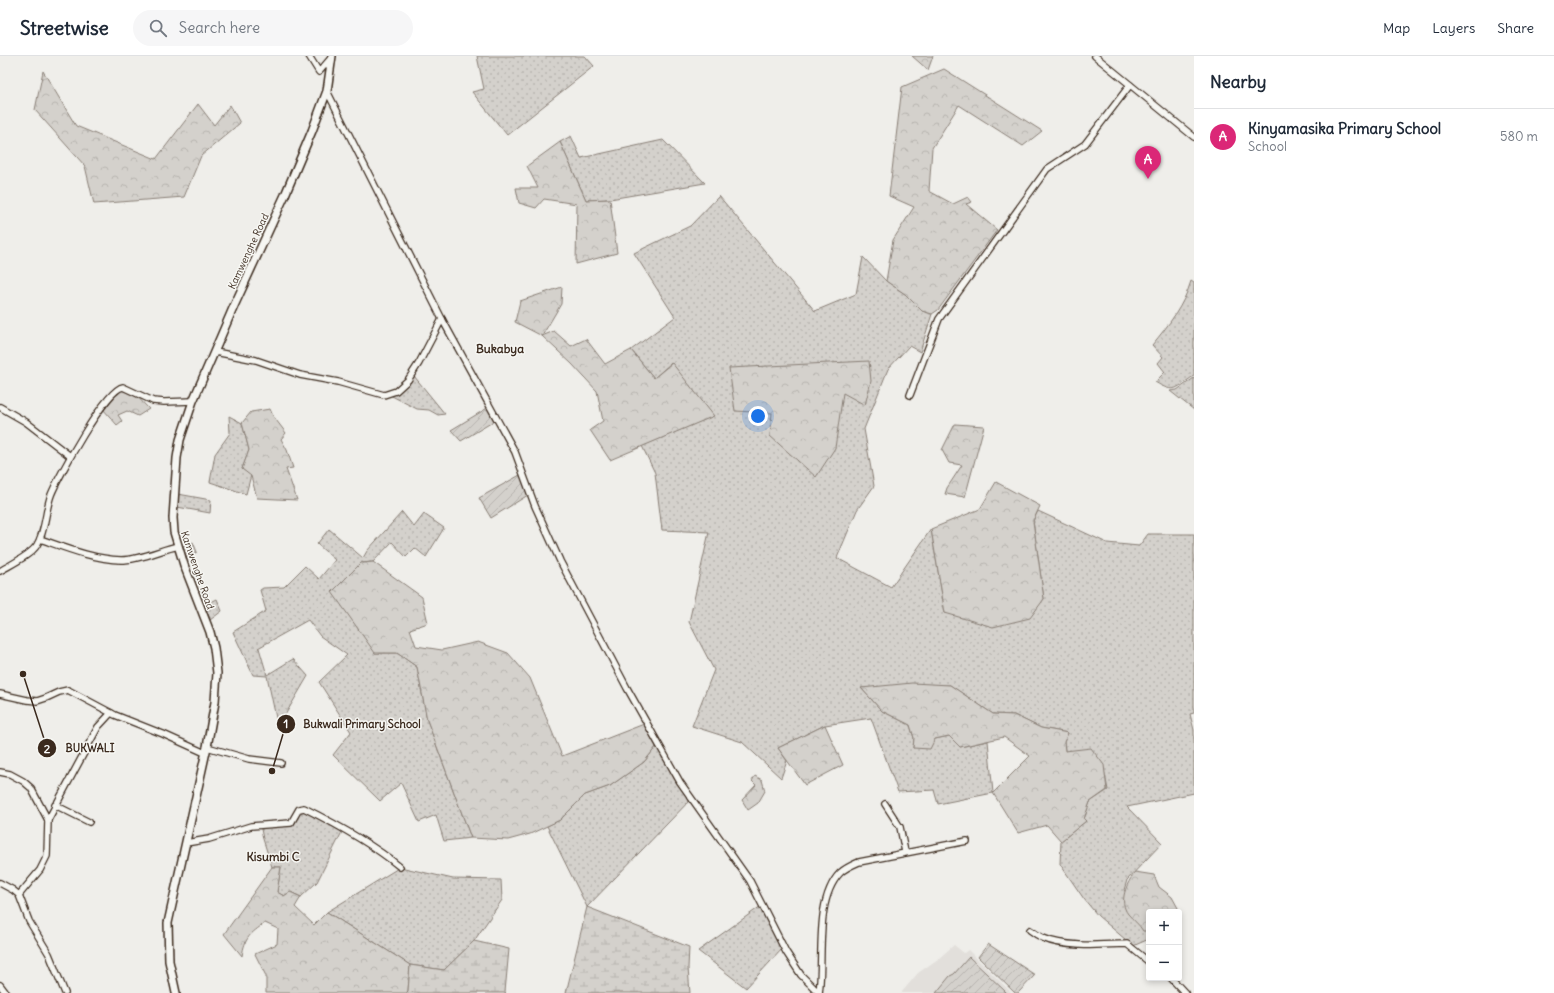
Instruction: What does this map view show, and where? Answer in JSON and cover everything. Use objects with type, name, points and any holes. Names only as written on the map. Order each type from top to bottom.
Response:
[{"type":"main road","name":"Kamwenghe Road","points":[[176,993],[169,961],[168,923],[206,750],[215,702],[217,673],[214,648],[210,632],[174,532],[173,518],[177,458],[180,440],[193,401],[312,131],[327,91],[332,57]]},
{"type":"street","points":[[309,56],[319,72],[332,57]]},
{"type":"street","points":[[1095,56],[1194,137]]},
{"type":"street","points":[[910,395],[939,318],[1047,169],[1085,144],[1130,85]]},
{"type":"street","points":[[327,91],[442,319],[515,452],[560,561],[663,754],[693,801],[750,881],[786,952],[801,975],[819,993]]},
{"type":"street","points":[[214,352],[256,360],[300,375],[338,382],[384,395],[396,391],[408,380],[419,363],[442,319]]},
{"type":"street","points":[[0,571],[32,551],[37,546],[50,497],[58,477],[104,404],[119,388],[123,387],[153,401],[193,401]]},
{"type":"street","points":[[0,407],[26,422],[70,456]]},
{"type":"street","points":[[40,539],[83,554],[121,560],[178,546]]},
{"type":"street","points":[[0,694],[37,701],[68,690],[111,713],[206,750],[249,759],[281,763]]},
{"type":"street","points":[[19,895],[40,870],[47,856],[48,820],[55,805],[98,727],[111,713]]},
{"type":"street","points":[[0,772],[10,774],[23,781],[31,788],[48,820]]},
{"type":"street","points":[[884,804],[900,827],[905,852]]},
{"type":"street","points":[[55,805],[89,822]]},
{"type":"street","points":[[186,843],[210,839],[251,826],[291,824],[301,808],[341,827],[372,846],[400,867]]},
{"type":"street","points":[[819,993],[822,923],[828,896],[836,879],[846,868],[859,862],[967,841]]},
{"type":"street","points":[[0,883],[14,890],[19,895],[29,921],[47,950],[65,993]]},
{"type":"street","points":[[1030,930],[1044,938],[1070,944],[1127,944],[1146,960]]},
{"type":"street","points":[[1173,981],[1185,993]]},
{"type":"street","points":[[0,985],[6,993]]},
{"type":"shaded area","points":[[954,945],[964,953],[968,950],[1012,993],[901,993],[918,973],[938,959]]},
{"type":"green space","points":[[477,56],[585,56],[594,66],[507,135],[472,92],[484,89]]},
{"type":"green space","points":[[912,56],[933,56],[928,70]]},
{"type":"green space","points":[[944,69],[1042,131],[1023,146],[959,105],[932,148],[929,191],[953,204],[968,197],[972,202],[966,204],[997,230],[938,310],[932,314],[922,311],[905,294],[886,281],[893,240],[914,207],[889,196],[902,87]]},
{"type":"green space","points":[[43,71],[76,126],[156,159],[198,104],[214,125],[230,105],[240,123],[201,156],[184,197],[94,204],[85,166],[35,110]]},
{"type":"green space","points":[[571,136],[581,158],[663,140],[705,183],[610,199],[586,200],[560,142]]},
{"type":"green space","points":[[560,142],[586,200],[610,199],[617,253],[576,264],[577,204],[544,199],[536,208],[519,203],[516,188],[538,188],[527,166]]},
{"type":"green space","points":[[719,196],[815,311],[856,294],[863,257],[886,281],[905,294],[922,311],[932,314],[920,352],[909,346],[888,369],[864,429],[874,486],[857,510],[837,558],[891,587],[931,529],[945,613],[1044,599],[1033,521],[1038,511],[1107,543],[1139,546],[1148,534],[1194,534],[1194,713],[1190,714],[1194,730],[1194,793],[1127,807],[1162,843],[1127,880],[1124,890],[1146,920],[1146,940],[1133,946],[1098,916],[1084,899],[1060,864],[1061,841],[1086,821],[1084,819],[1090,802],[1108,790],[1103,765],[1065,751],[1064,742],[1068,733],[1041,728],[1014,715],[993,714],[950,685],[861,688],[882,711],[910,725],[914,738],[913,748],[935,739],[949,736],[960,747],[988,741],[993,793],[938,804],[934,790],[898,792],[871,718],[825,725],[778,748],[787,761],[781,778],[742,742],[692,726],[714,670],[689,622],[709,532],[662,530],[655,473],[642,446],[713,416],[671,363],[654,378],[631,350],[675,317],[634,253],[690,226]]},
{"type":"green space","points":[[1191,281],[1194,283],[1194,376],[1176,388],[1167,388],[1155,382],[1165,372],[1158,363],[1163,357],[1152,345],[1175,315]]},
{"type":"green space","points":[[562,287],[561,304],[542,336],[515,322],[520,301]]},
{"type":"green space","points":[[554,331],[571,346],[586,339],[605,364],[631,350],[654,378],[672,363],[714,416],[610,460],[590,430],[603,421],[597,391],[572,364],[542,336]]},
{"type":"green space","points":[[869,361],[871,381],[865,405],[843,393],[835,448],[816,477],[770,436],[772,413],[735,411],[729,368]]},
{"type":"green space","points":[[414,376],[445,414],[438,415],[429,410],[417,409],[388,394],[403,387]]},
{"type":"green space","points":[[1194,378],[1194,410],[1170,391],[1177,390]]},
{"type":"green space","points":[[115,390],[133,392],[149,409],[138,416],[127,411],[118,415],[122,421],[117,425],[103,409]]},
{"type":"green space","points":[[489,407],[496,420],[461,441],[451,430]]},
{"type":"green space","points":[[270,409],[273,416],[286,433],[281,439],[287,450],[293,468],[286,469],[297,500],[257,498],[251,476],[242,469],[249,450],[242,423],[251,412]]},
{"type":"green space","points":[[229,416],[242,423],[249,450],[242,469],[251,475],[246,494],[210,482],[215,454],[230,433]]},
{"type":"green space","points":[[955,424],[984,426],[965,497],[945,494],[947,488],[962,465],[949,463],[942,450]]},
{"type":"green space","points":[[520,475],[528,495],[491,518],[479,498]]},
{"type":"green space","points":[[996,482],[1040,506],[1033,521],[1044,599],[1030,618],[993,627],[945,613],[931,529],[980,509]]},
{"type":"green space","points":[[178,494],[211,500],[210,513],[177,507]]},
{"type":"green space","points":[[402,512],[414,527],[424,514],[444,528],[426,557],[415,548],[406,557],[392,542],[373,562],[361,563],[375,653],[397,653],[417,667],[427,720],[471,838],[444,841],[436,815],[419,822],[401,783],[380,801],[333,755],[351,732],[319,682],[347,655],[320,636],[308,620],[258,648],[267,675],[293,659],[308,676],[278,727],[267,676],[253,675],[233,632],[266,611],[260,590],[263,588],[284,587],[305,566],[319,579],[335,560],[317,544],[329,529],[363,558],[367,551]]},
{"type":"green space","points":[[193,542],[197,552],[185,557],[181,547]]},
{"type":"green space","points":[[373,562],[422,597],[428,623],[410,629],[416,646],[442,650],[478,642],[508,653],[530,678],[562,756],[644,724],[656,747],[644,762],[610,786],[585,795],[560,820],[530,834],[508,840],[471,838],[427,720],[417,667],[397,653],[375,653],[332,592],[361,563]]},
{"type":"green space","points":[[217,599],[222,611],[210,620],[205,605]]},
{"type":"green space","points":[[912,683],[950,685],[993,714],[1014,715],[1041,728],[1068,733],[1064,742],[1065,751],[1091,748],[1104,765],[1107,790],[1090,802],[1084,819],[1086,821],[1061,841],[1047,825],[1018,833],[993,793],[1030,756],[1004,737],[960,747],[949,736],[935,739],[930,749],[913,748],[914,738],[910,725],[882,711],[861,688]]},
{"type":"green space","points":[[825,725],[843,765],[805,785],[778,748]]},
{"type":"green space","points":[[656,747],[693,797],[587,907],[547,826],[560,820],[585,795],[610,786],[644,762]]},
{"type":"green space","points":[[755,776],[762,780],[765,791],[758,803],[748,810],[742,800],[756,785],[752,781]]},
{"type":"green space","points":[[301,809],[343,830],[317,882],[301,897],[291,892],[284,896],[277,892],[281,867],[272,867],[260,824],[295,823]]},
{"type":"green space","points":[[272,867],[281,867],[277,892],[284,896],[290,892],[301,897],[295,907],[314,925],[327,912],[410,965],[408,991],[406,993],[266,993],[266,976],[255,954],[277,944],[278,929],[265,923],[249,936],[242,956],[224,934]]},
{"type":"green space","points":[[400,867],[453,879],[501,880],[502,900],[474,941],[444,970],[410,965],[327,912]]},
{"type":"green space","points":[[1135,872],[1154,875],[1159,887],[1172,897],[1178,909],[1146,909],[1146,931],[1143,931],[1125,909],[1124,898],[1129,881]]},
{"type":"green space","points":[[761,906],[783,948],[746,988],[698,951]]},
{"type":"green space","points":[[587,907],[689,947],[688,968],[690,993],[566,993]]},
{"type":"green space","points":[[474,941],[509,949],[506,993],[406,993],[408,991],[410,965],[444,970]]},
{"type":"green space","points":[[988,944],[1035,975],[1018,993],[1015,993],[978,957]]},
{"type":"green space","points":[[969,957],[1007,993],[936,993]]},
{"type":"place","name":"Kinyamasika Primary School","points":[[1148,179]]},
{"type":"place","name":"BUKWALI","points":[[23,674]]},
{"type":"place","name":"Bukwali Primary School","points":[[272,771]]},
{"type":"district","name":"Bukabya","points":[[500,349]]},
{"type":"district","name":"Kisumbi C","points":[[273,857]]}]
